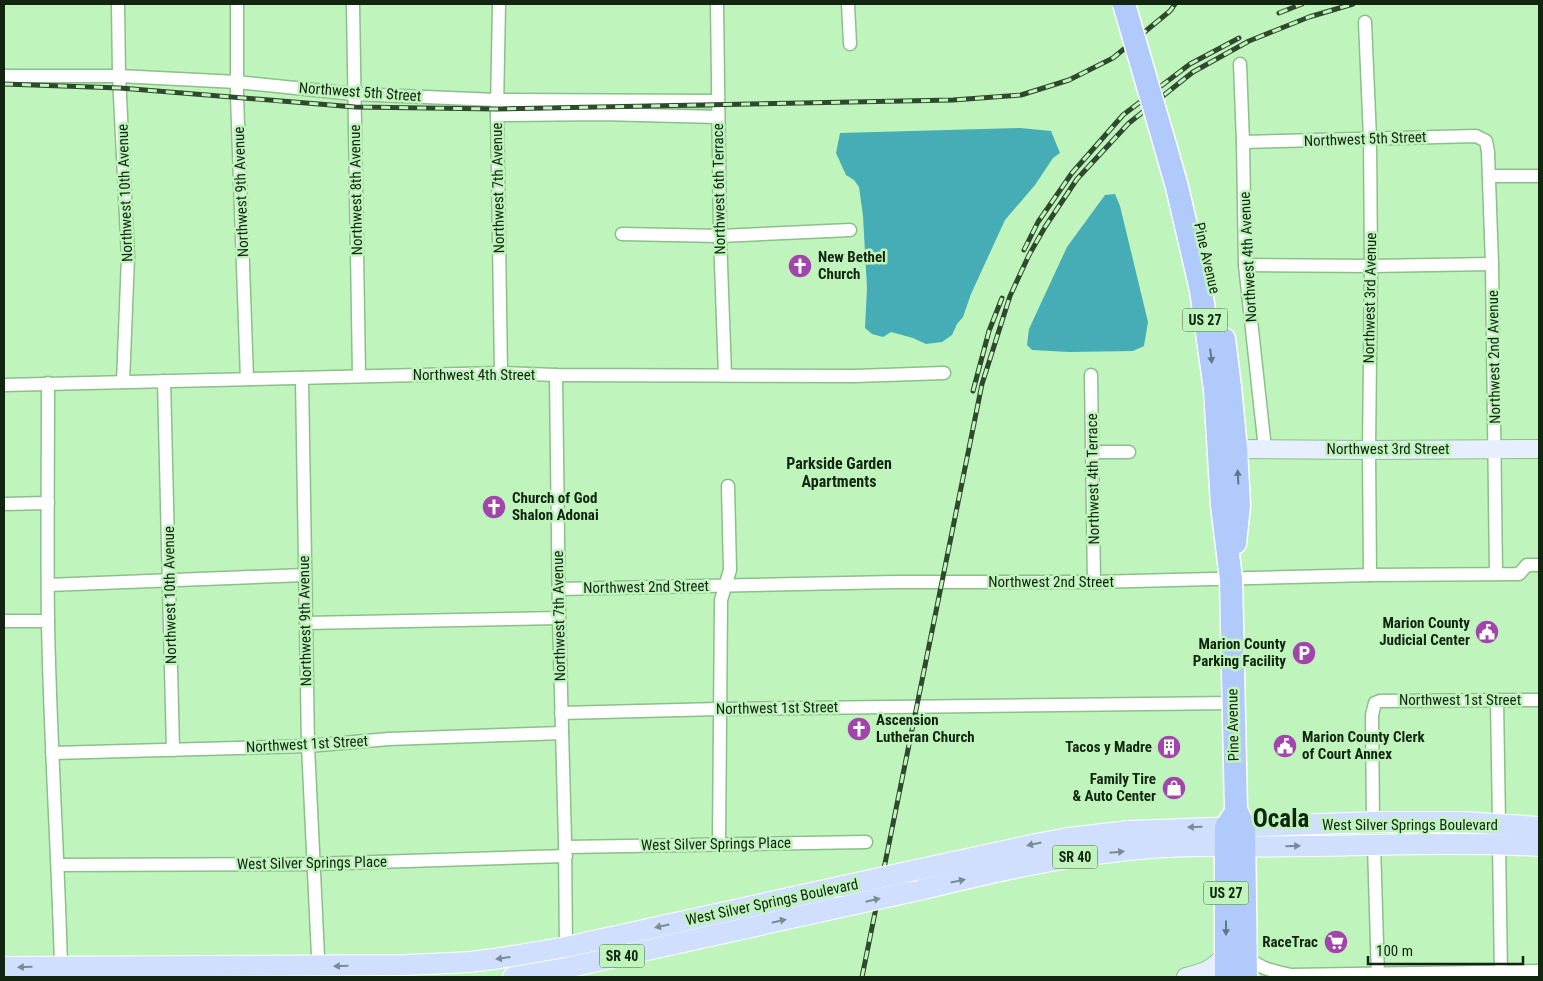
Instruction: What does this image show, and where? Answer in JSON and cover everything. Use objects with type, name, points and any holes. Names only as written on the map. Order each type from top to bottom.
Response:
[{"type":"highway","name":"Pine Avenue","points":[[1124,4],[1203,236],[1221,324],[1230,387],[1239,505],[1231,579]]},
{"type":"highway","name":"Pine Avenue","points":[[1138,4],[1169,134],[1201,290],[1215,389],[1222,505],[1231,579],[1239,962],[1226,977]]},
{"type":"main road","name":"West Silver Springs Boulevard","points":[[4,967],[57,972],[201,966],[319,972],[470,962],[566,947],[1068,838],[1128,831],[1235,831],[1373,822],[1464,822],[1539,827]]},
{"type":"main road","points":[[1436,844],[1453,836],[1483,835],[1499,824]]},
{"type":"main road","name":"West Silver Springs Boulevard","points":[[513,977],[566,968],[1036,864],[1096,854],[1204,846],[1235,831],[1374,845],[1499,844],[1539,846]]},
{"type":"main road","points":[[1499,844],[1506,835],[1513,831],[1539,831]]},
{"type":"main road","points":[[82,977],[99,974],[164,974],[201,966]]},
{"type":"street","name":"Northwest 10th Avenue","points":[[118,4],[119,76],[128,257],[123,382]]},
{"type":"street","name":"Northwest 9th Avenue","points":[[237,4],[237,82],[247,380]]},
{"type":"street","name":"Northwest 8th Avenue","points":[[353,4],[358,376]]},
{"type":"street","name":"Northwest 7th Avenue","points":[[499,4],[497,115],[501,373]]},
{"type":"street","name":"Northwest 6th Terrace","points":[[717,4],[717,117],[725,375]]},
{"type":"street","points":[[848,4],[850,44]]},
{"type":"street","name":"Northwest 3rd Avenue","points":[[1365,22],[1370,138],[1370,575]]},
{"type":"street","name":"Northwest 4th Avenue","points":[[1240,64],[1245,265],[1265,449]]},
{"type":"street","name":"Northwest 5th Street","points":[[4,76],[119,76],[237,82],[354,94],[497,100],[717,101]]},
{"type":"street","points":[[497,115],[602,114],[717,117]]},
{"type":"street","name":"Northwest 5th Street","points":[[1243,142],[1476,136],[1486,141]]},
{"type":"street","name":"Northwest 2nd Avenue","points":[[1486,141],[1492,264],[1496,574]]},
{"type":"street","points":[[1489,176],[1539,176]]},
{"type":"street","points":[[622,234],[720,236],[850,230]]},
{"type":"street","points":[[1245,265],[1371,266],[1492,264]]},
{"type":"street","name":"Northwest 4th Street","points":[[4,385],[501,373],[556,376],[855,376],[944,373]]},
{"type":"street","name":"Northwest 4th Terrace","points":[[1091,375],[1094,452],[1094,582]]},
{"type":"street","name":"Northwest 7th Avenue","points":[[556,376],[559,618],[566,852],[566,968]]},
{"type":"street","name":"Northwest 9th Avenue","points":[[302,378],[308,746],[319,972]]},
{"type":"street","name":"Northwest 10th Avenue","points":[[164,381],[173,750]]},
{"type":"street","points":[[48,384],[48,621],[58,866],[57,972]]},
{"type":"street","name":"Northwest 3rd Street","points":[[1236,449],[1539,449]]},
{"type":"street","points":[[1094,452],[1129,452]]},
{"type":"street","points":[[719,844],[721,600],[730,570],[728,486]]},
{"type":"street","points":[[4,504],[48,503]]},
{"type":"street","name":"Northwest 2nd Street","points":[[559,589],[894,582],[1094,582],[1370,575],[1519,574],[1527,565],[1539,565]]},
{"type":"street","points":[[48,585],[304,575]]},
{"type":"street","points":[[306,623],[559,618]]},
{"type":"street","points":[[4,621],[48,621]]},
{"type":"street","points":[[1497,700],[1499,824]]},
{"type":"street","name":"Northwest 1st Street","points":[[1373,822],[1372,715],[1375,704],[1380,701],[1539,700]]},
{"type":"street","name":"Northwest 1st Street","points":[[561,713],[719,709],[1233,703]]},
{"type":"street","name":"Northwest 1st Street","points":[[52,753],[308,746],[389,740],[562,733]]},
{"type":"street","name":"West Silver Springs Place","points":[[58,866],[313,864],[719,844],[866,842]]},
{"type":"street","points":[[1499,844],[1501,975]]},
{"type":"street","points":[[1374,845],[1378,976]]},
{"type":"street","points":[[1186,977],[1204,972],[1216,966],[1239,962],[1287,976],[1501,975],[1539,971]]},
{"type":"water","points":[[1020,128],[1051,131],[1060,153],[1053,158],[1035,185],[1005,220],[971,294],[963,317],[952,335],[942,342],[926,344],[891,332],[883,337],[872,334],[865,328],[867,288],[863,216],[859,187],[854,180],[846,175],[836,153],[840,133]]},
{"type":"water","points":[[1115,194],[1120,206],[1148,322],[1144,346],[1133,351],[1069,352],[1032,350],[1027,345],[1029,329],[1067,247],[1105,195]]},
{"type":"railway","points":[[4,84],[120,88],[355,107],[497,109],[953,100],[1021,95],[1069,80],[1113,58],[1170,11],[1175,4]]},
{"type":"railway","points":[[1279,13],[1302,4]]},
{"type":"railway","points":[[862,977],[982,384],[1010,296],[1029,255],[1077,179],[1129,123],[1193,72],[1249,41],[1309,17],[1353,4]]},
{"type":"railway","points":[[1024,250],[1038,222],[1072,173],[1123,115],[1190,64],[1239,38]]},
{"type":"railway","points":[[973,391],[989,331],[1002,298]]},
{"type":"place","name":"New Bethel Church","points":[[800,266]]},
{"type":"place","name":"Church of God Shalon Adonai","points":[[494,507]]},
{"type":"place","name":"Marion County Judicial Center","points":[[1487,632]]},
{"type":"place","name":"Marion County Parking Facility","points":[[1304,653]]},
{"type":"place","name":"Ascension Lutheran Church","points":[[859,729]]},
{"type":"place","name":"Marion County Clerk of Court Annex","points":[[1285,746]]},
{"type":"place","name":"Tacos y Madre","points":[[1169,747]]},
{"type":"place","name":"Family Tire & Auto Center","points":[[1174,788]]},
{"type":"place","name":"RaceTrac","points":[[1336,942]]},
{"type":"district","name":"Parkside Garden Apartments","points":[[839,472]]},
{"type":"district","name":"Ocala","points":[[1281,818]]}]
